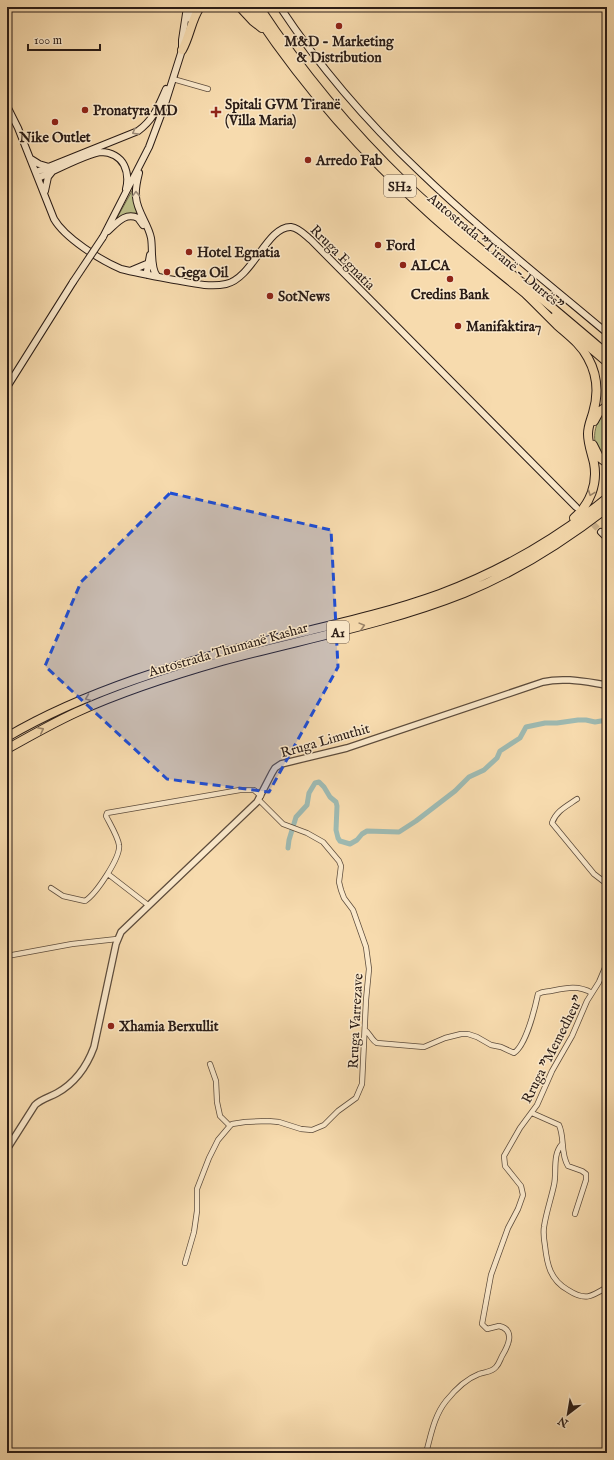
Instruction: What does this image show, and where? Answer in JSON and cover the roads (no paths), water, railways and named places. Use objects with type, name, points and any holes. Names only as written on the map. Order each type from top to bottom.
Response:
[{"type":"highway","points":[[182,50],[200,7]]},
{"type":"highway","points":[[240,7],[253,21],[267,32]]},
{"type":"highway","name":"Autostrada \"Tiranë - Durrës\"","points":[[251,7],[288,61],[346,130],[375,161],[428,212],[607,362]]},
{"type":"highway","name":"Autostrada \"Tiranë - Durrës\"","points":[[259,7],[298,63],[332,105],[405,182],[459,231],[607,354]]},
{"type":"highway","points":[[508,561],[580,513],[591,496],[595,476],[588,438],[589,426],[598,392],[597,380],[592,365],[580,345],[544,313],[527,295]]},
{"type":"highway","points":[[607,406],[597,416],[590,431],[594,448],[599,457],[607,463]]},
{"type":"highway","name":"Autostrada Thumanë Kashar","points":[[7,748],[76,713],[121,694],[164,679],[221,662],[376,622],[430,606],[464,593],[499,572],[508,561],[552,538],[607,498]]},
{"type":"highway","name":"Autostrada Thumanë Kashar","points":[[7,737],[31,723],[148,675],[269,640],[340,624],[406,605],[499,572],[518,570],[567,538],[607,508]]},
{"type":"highway","points":[[518,570],[545,557],[607,516]]},
{"type":"main road","points":[[182,50],[187,7]]},
{"type":"main road","points":[[7,387],[104,235],[141,163],[164,107],[194,7]]},
{"type":"main road","points":[[280,7],[324,67],[359,109],[395,148],[453,203],[607,333]]},
{"type":"main road","points":[[37,175],[138,131],[148,123],[156,113],[167,87],[173,79]]},
{"type":"main road","name":"Rruga Egnatia","points":[[7,106],[30,158],[54,219],[67,235],[112,264],[129,271],[206,285],[228,284],[244,273],[279,231],[292,227],[300,230],[576,507]]},
{"type":"main road","points":[[30,158],[39,164],[52,169],[97,153],[110,153],[122,161],[126,169],[127,185],[123,199]]},
{"type":"main road","points":[[141,163],[136,186],[136,198],[139,210],[149,229],[153,249],[148,275]]},
{"type":"main road","points":[[44,193],[48,177],[52,169]]},
{"type":"main road","points":[[104,235],[125,217],[132,216],[138,218],[143,224],[150,246],[151,261],[157,276]]},
{"type":"main road","points":[[129,271],[151,261]]},
{"type":"main road","points":[[600,532],[607,538]]},
{"type":"street","points":[[173,79],[208,89]]},
{"type":"street","name":"Rruga Limuthit","points":[[117,939],[126,925],[260,798],[275,768],[281,764],[348,748],[544,682],[557,680],[607,685]]},
{"type":"street","points":[[51,888],[63,896],[85,901],[99,888],[108,874],[119,850],[119,844],[106,816],[107,813],[240,790],[254,790],[260,798]]},
{"type":"street","name":"Rruga Varrezave","points":[[230,1126],[232,1124],[245,1122],[268,1121],[279,1122],[301,1129],[312,1130],[324,1125],[338,1111],[356,1098],[362,1084],[369,969],[366,947],[353,910],[344,898],[341,890],[339,882],[341,866],[339,861],[323,842],[283,824],[260,798]]},
{"type":"street","points":[[577,799],[562,808],[552,823],[594,874],[607,884]]},
{"type":"street","points":[[108,874],[148,905]]},
{"type":"street","points":[[7,956],[72,944],[117,939],[95,1042],[88,1062],[78,1076],[66,1087],[35,1105],[7,1149]]},
{"type":"street","name":"Rruga \"Memedheu\"","points":[[426,1453],[434,1423],[445,1402],[463,1384],[480,1374],[494,1369],[509,1342],[510,1337],[507,1330],[499,1326],[487,1329],[482,1324],[491,1275],[510,1222],[518,1209],[523,1195],[521,1186],[506,1166],[504,1156],[520,1128],[537,1105],[552,1071],[572,1036],[607,963]]},
{"type":"street","points":[[365,1030],[373,1041],[377,1043],[419,1047],[431,1045],[445,1038],[468,1034],[491,1045],[501,1047],[514,1054],[530,1024],[538,994],[544,991],[549,992],[571,987],[592,992]]},
{"type":"street","points":[[185,1263],[194,1232],[197,1211],[197,1189],[218,1140],[230,1126],[220,1116],[217,1102],[216,1081],[210,1064]]},
{"type":"street","points":[[532,1113],[559,1125],[565,1162],[568,1166],[586,1174],[586,1180],[576,1214]]},
{"type":"street","points":[[562,1144],[556,1158],[554,1185],[544,1228],[547,1265],[560,1284],[570,1292],[578,1295],[590,1297],[607,1287]]},
{"type":"waterway","points":[[288,848],[296,817],[307,805],[309,793],[315,783],[319,782],[330,797],[336,802],[336,830],[338,838],[340,841],[350,844],[367,831],[399,832],[416,821],[455,791],[469,777],[484,770],[497,758],[500,751],[520,738],[526,727],[545,723],[578,720],[595,722],[607,720]]},
{"type":"tunnel","points":[[587,518],[601,532]]},
{"type":"place","name":"M&D - Marketing & Distribution","points":[[339,26]]},
{"type":"place","name":"Pronatyra MD","points":[[85,110]]},
{"type":"place","name":"Spitali GVM Tiranë (Villa Maria)","points":[[216,112]]},
{"type":"place","name":"Nike Outlet","points":[[55,122]]},
{"type":"place","name":"Arredo Fab","points":[[308,160]]},
{"type":"place","name":"Ford","points":[[378,245]]},
{"type":"place","name":"Hotel Egnatia","points":[[189,252]]},
{"type":"place","name":"ALCA","points":[[403,265]]},
{"type":"place","name":"Gega Oil","points":[[167,272]]},
{"type":"place","name":"Credins Bank","points":[[450,279]]},
{"type":"place","name":"SotNews","points":[[270,296]]},
{"type":"place","name":"Manifaktira7","points":[[458,326]]},
{"type":"place","name":"Xhamia Berxullit","points":[[111,1026]]}]
